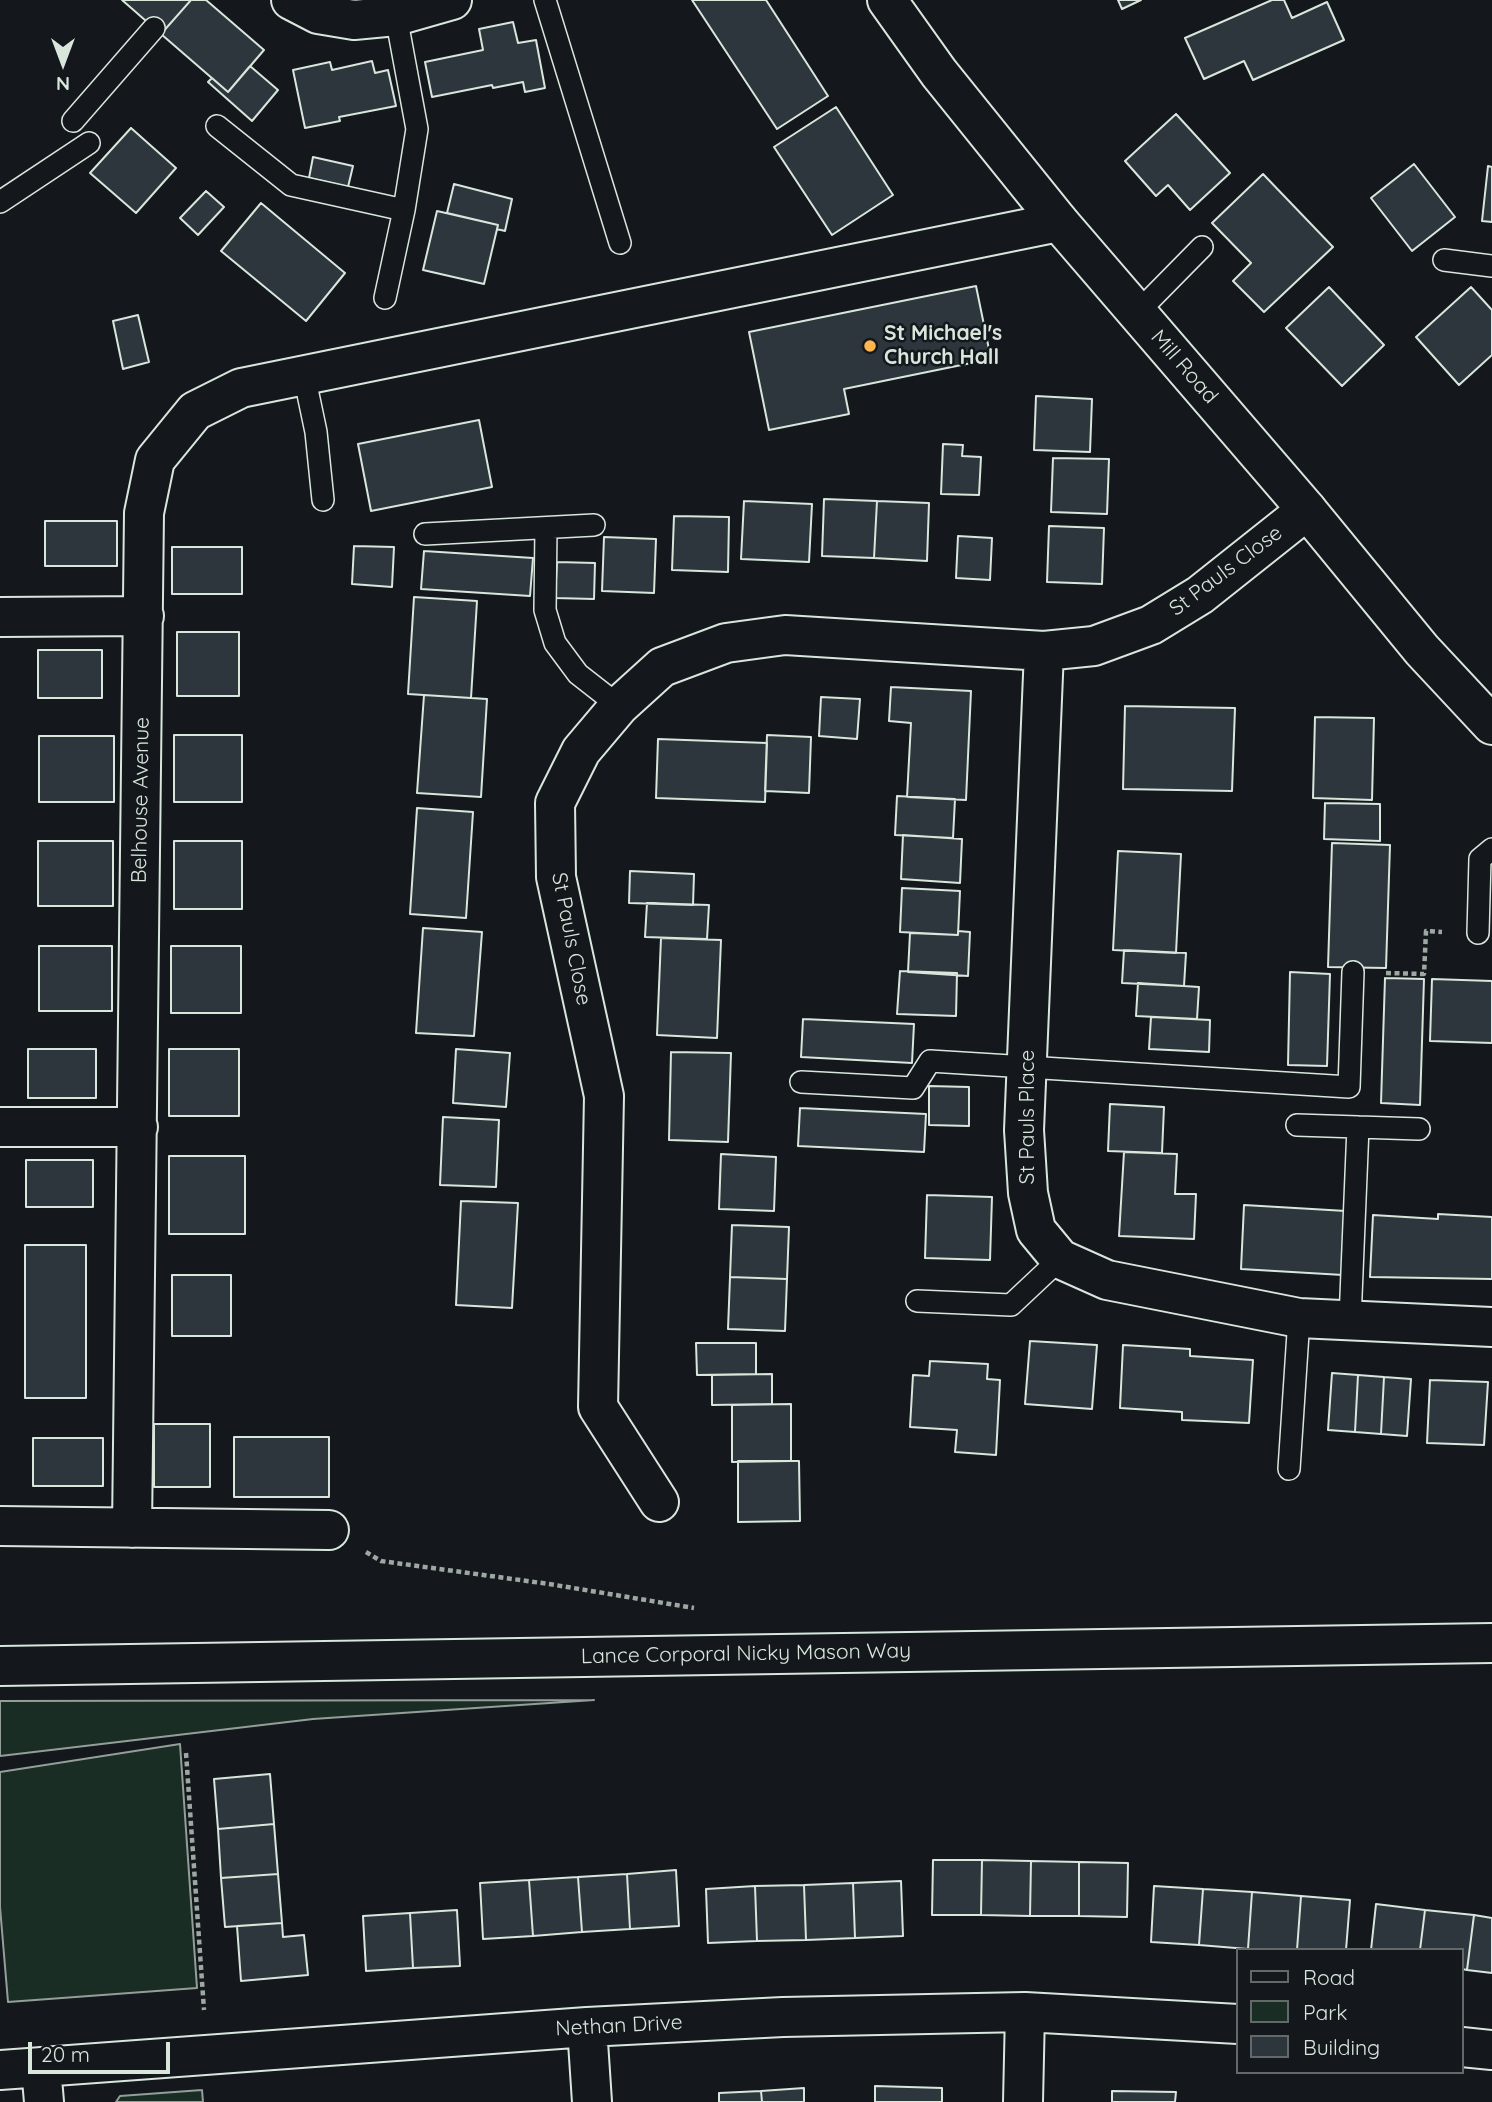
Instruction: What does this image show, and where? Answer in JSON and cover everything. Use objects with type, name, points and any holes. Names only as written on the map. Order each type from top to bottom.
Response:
[{"type":"street","points":[[291,0],[318,14],[354,20],[396,16],[452,0]]},
{"type":"street","name":"Mill Road","points":[[887,0],[939,73],[1059,222],[1307,510],[1422,650],[1492,725]]},
{"type":"street","name":"Belhouse Avenue","points":[[132,1528],[144,513],[155,460],[195,411],[241,388],[1059,222]]},
{"type":"street","name":"St Pauls Close","points":[[659,1502],[598,1407],[604,1096],[556,877],[555,803],[581,751],[619,706],[662,667],[726,643],[785,635],[1044,651],[1094,646],[1151,625],[1200,595],[1307,510]]},
{"type":"street","points":[[0,617],[144,616]]},
{"type":"street","name":"St Pauls Place","points":[[1044,651],[1024,1130],[1028,1193],[1036,1230],[1060,1259],[1107,1280],[1299,1318],[1492,1327]]},
{"type":"street","points":[[0,1127],[138,1127]]},
{"type":"street","points":[[0,1526],[329,1530]]},
{"type":"street","name":"Lance Corporal Nicky Mason Way","points":[[0,1666],[1492,1643]]},
{"type":"street","points":[[1023,2102],[1025,2012]]},
{"type":"street","name":"Nethan Drive","points":[[0,2070],[43,2085],[207,2055],[587,2027],[783,2017],[1025,2012],[1236,2025]]},
{"type":"street","points":[[587,2027],[592,2102]]},
{"type":"street","points":[[1464,2047],[1492,2050]]},
{"type":"lane","points":[[545,0],[620,243]]},
{"type":"lane","points":[[385,298],[404,210],[417,129],[396,16]]},
{"type":"lane","points":[[73,121],[154,28]]},
{"type":"lane","points":[[217,126],[291,185],[404,210]]},
{"type":"lane","points":[[0,202],[89,143]]},
{"type":"lane","points":[[1137,313],[1202,247]]},
{"type":"lane","points":[[1444,260],[1492,266]]},
{"type":"lane","points":[[304,375],[316,432],[323,500]]},
{"type":"lane","points":[[425,534],[593,525]]},
{"type":"lane","points":[[546,528],[545,610],[555,643],[578,674],[619,706]]},
{"type":"lane","points":[[1478,933],[1480,859],[1492,849]]},
{"type":"lane","points":[[801,1082],[913,1088],[930,1061],[1349,1087],[1353,972]]},
{"type":"lane","points":[[1297,1125],[1419,1129]]},
{"type":"lane","points":[[1350,1320],[1358,1127]]},
{"type":"lane","points":[[917,1301],[1011,1305],[1060,1259]]},
{"type":"lane","points":[[1289,1469],[1299,1318]]},
{"type":"path","points":[[1353,972],[1424,974],[1426,931],[1478,933]]},
{"type":"path","points":[[329,1530],[381,1561],[705,1608]]},
{"type":"path","points":[[186,1753],[207,2055]]},
{"type":"green space","points":[[594,1700],[313,1719],[0,1756],[0,1701]]},
{"type":"green space","points":[[180,1744],[197,1988],[8,2002],[0,1907],[0,1772]]},
{"type":"green space","points":[[202,2090],[203,2102],[116,2102],[120,2096]]},
{"type":"building","points":[[122,0],[191,0],[161,34]]},
{"type":"building","points":[[191,0],[206,0],[264,50],[228,92],[161,34]]},
{"type":"building","points":[[692,0],[766,0],[828,96],[777,129]]},
{"type":"building","points":[[1118,0],[1141,0],[1122,9]]},
{"type":"building","points":[[1272,0],[1284,0],[1292,18],[1327,2],[1344,40],[1253,80],[1244,61],[1204,79],[1185,38]]},
{"type":"building","points":[[513,22],[518,43],[536,40],[545,88],[525,92],[523,82],[432,97],[425,62],[483,50],[479,29]]},
{"type":"building","points":[[372,61],[375,73],[388,70],[396,106],[339,117],[340,121],[305,128],[293,70],[330,62],[332,70]]},
{"type":"building","points":[[250,66],[278,90],[252,121],[208,82],[212,78],[228,92]]},
{"type":"building","points":[[836,107],[893,195],[832,235],[774,147]]},
{"type":"building","points":[[1176,114],[1230,173],[1190,210],[1168,185],[1156,196],[1125,161]]},
{"type":"building","points":[[131,128],[176,168],[136,213],[90,173]]},
{"type":"building","points":[[313,157],[353,166],[348,187],[309,178]]},
{"type":"building","points":[[1414,164],[1455,217],[1412,251],[1371,198]]},
{"type":"building","points":[[1488,166],[1492,167],[1492,222],[1482,221]]},
{"type":"building","points":[[1263,174],[1333,247],[1264,312],[1233,281],[1251,263],[1212,223]]},
{"type":"building","points":[[454,184],[512,199],[505,231],[497,229],[498,225],[447,213]]},
{"type":"building","points":[[206,191],[224,207],[198,235],[180,218]]},
{"type":"building","points":[[261,203],[345,273],[306,321],[221,251]]},
{"type":"building","points":[[437,211],[498,225],[484,284],[423,270]]},
{"type":"building","name":"St Michael's Church Hall","points":[[976,286],[991,359],[844,389],[849,414],[769,430],[749,332]]},
{"type":"building","points":[[1329,287],[1384,345],[1342,386],[1286,328]]},
{"type":"building","points":[[1471,287],[1492,310],[1492,355],[1459,385],[1416,337]]},
{"type":"building","points":[[138,315],[149,362],[123,369],[113,321]]},
{"type":"building","points":[[1036,396],[1092,399],[1090,452],[1034,450]]},
{"type":"building","points":[[479,420],[492,487],[371,511],[358,444]]},
{"type":"building","points":[[943,444],[963,445],[962,456],[981,457],[979,495],[941,494]]},
{"type":"building","points":[[1053,458],[1109,459],[1107,514],[1051,512]]},
{"type":"building","points":[[824,499],[877,501],[874,558],[822,556]]},
{"type":"building","points":[[744,501],[812,504],[809,562],[741,559]]},
{"type":"building","points":[[877,501],[929,503],[927,561],[874,558]]},
{"type":"building","points":[[674,516],[729,517],[728,572],[672,570]]},
{"type":"building","points":[[45,521],[117,521],[117,566],[45,566]]},
{"type":"building","points":[[1049,526],[1104,528],[1102,584],[1047,582]]},
{"type":"building","points":[[958,536],[992,538],[990,580],[956,578]]},
{"type":"building","points":[[604,537],[656,539],[654,593],[602,591]]},
{"type":"building","points":[[354,546],[394,547],[392,587],[352,584]]},
{"type":"building","points":[[172,547],[242,547],[242,594],[172,594]]},
{"type":"building","points":[[424,551],[533,558],[530,596],[421,589]]},
{"type":"building","points":[[557,562],[595,563],[594,599],[555,598]]},
{"type":"building","points":[[414,597],[477,601],[471,698],[408,694]]},
{"type":"building","points":[[177,632],[239,632],[239,696],[177,696]]},
{"type":"building","points":[[38,650],[102,650],[102,698],[38,698]]},
{"type":"building","points":[[891,687],[971,691],[966,800],[907,797],[911,723],[889,721]]},
{"type":"building","points":[[424,695],[487,699],[481,797],[417,793]]},
{"type":"building","points":[[821,697],[860,699],[857,739],[819,736]]},
{"type":"building","points":[[1125,706],[1235,708],[1232,791],[1123,789]]},
{"type":"building","points":[[1315,717],[1374,718],[1372,800],[1313,798]]},
{"type":"building","points":[[174,735],[242,735],[242,802],[174,802]]},
{"type":"building","points":[[767,735],[811,737],[809,793],[765,791]]},
{"type":"building","points":[[39,736],[114,736],[114,802],[39,802]]},
{"type":"building","points":[[658,739],[767,743],[765,802],[656,798]]},
{"type":"building","points":[[897,796],[955,799],[953,838],[895,835]]},
{"type":"building","points":[[1325,803],[1380,804],[1380,841],[1324,839]]},
{"type":"building","points":[[417,808],[473,812],[466,918],[410,914]]},
{"type":"building","points":[[903,835],[962,839],[960,883],[901,879]]},
{"type":"building","points":[[38,841],[113,841],[113,906],[38,906]]},
{"type":"building","points":[[174,841],[242,841],[242,909],[174,909]]},
{"type":"building","points":[[1332,843],[1390,845],[1386,968],[1328,967]]},
{"type":"building","points":[[1118,851],[1181,854],[1176,953],[1113,950]]},
{"type":"building","points":[[630,871],[694,874],[693,905],[629,903]]},
{"type":"building","points":[[902,888],[960,891],[958,935],[900,932]]},
{"type":"building","points":[[647,903],[709,905],[707,939],[645,937]]},
{"type":"building","points":[[423,928],[482,932],[474,1036],[416,1033]]},
{"type":"building","points":[[958,931],[970,932],[968,976],[908,972],[910,933],[958,935]]},
{"type":"building","points":[[661,938],[721,940],[717,1038],[657,1035]]},
{"type":"building","points":[[39,946],[112,946],[112,1011],[39,1011]]},
{"type":"building","points":[[171,946],[241,946],[241,1013],[171,1013]]},
{"type":"building","points":[[1124,950],[1186,953],[1184,986],[1122,983]]},
{"type":"building","points":[[900,971],[957,973],[956,1016],[897,1014]]},
{"type":"building","points":[[1290,972],[1330,974],[1327,1066],[1288,1065]]},
{"type":"building","points":[[1385,978],[1424,979],[1420,1105],[1381,1103]]},
{"type":"building","points":[[1432,979],[1492,981],[1492,1043],[1430,1041]]},
{"type":"building","points":[[1138,983],[1199,987],[1197,1019],[1136,1016]]},
{"type":"building","points":[[1151,1017],[1210,1020],[1209,1052],[1149,1049]]},
{"type":"building","points":[[803,1019],[914,1024],[912,1063],[801,1057]]},
{"type":"building","points":[[28,1049],[96,1049],[96,1098],[28,1098]]},
{"type":"building","points":[[169,1049],[239,1049],[239,1116],[169,1116]]},
{"type":"building","points":[[456,1049],[510,1053],[506,1107],[453,1103]]},
{"type":"building","points":[[671,1052],[731,1053],[728,1142],[669,1140]]},
{"type":"building","points":[[929,1086],[969,1087],[969,1126],[929,1125]]},
{"type":"building","points":[[1110,1104],[1164,1107],[1162,1153],[1108,1151]]},
{"type":"building","points":[[800,1108],[926,1114],[924,1152],[798,1146]]},
{"type":"building","points":[[443,1117],[499,1120],[496,1187],[440,1185]]},
{"type":"building","points":[[1124,1152],[1177,1154],[1175,1194],[1196,1194],[1194,1239],[1119,1236]]},
{"type":"building","points":[[721,1154],[776,1157],[774,1211],[719,1209]]},
{"type":"building","points":[[169,1156],[245,1156],[245,1234],[169,1234]]},
{"type":"building","points":[[26,1160],[93,1160],[93,1207],[26,1207]]},
{"type":"building","points":[[927,1195],[992,1197],[990,1260],[925,1258]]},
{"type":"building","points":[[461,1201],[518,1203],[512,1308],[456,1305]]},
{"type":"building","points":[[1244,1205],[1346,1211],[1343,1275],[1241,1269]]},
{"type":"building","points":[[1438,1214],[1492,1217],[1492,1279],[1370,1277],[1373,1215],[1438,1219]]},
{"type":"building","points":[[732,1225],[789,1227],[787,1279],[730,1277]]},
{"type":"building","points":[[25,1245],[86,1245],[86,1398],[25,1398]]},
{"type":"building","points":[[172,1275],[231,1275],[231,1336],[172,1336]]},
{"type":"building","points":[[730,1277],[787,1279],[785,1331],[728,1329]]},
{"type":"building","points":[[1030,1341],[1097,1345],[1092,1409],[1025,1404]]},
{"type":"building","points":[[696,1343],[756,1343],[756,1374],[697,1375]]},
{"type":"building","points":[[1123,1345],[1190,1349],[1190,1356],[1253,1360],[1249,1423],[1182,1420],[1182,1412],[1120,1408]]},
{"type":"building","points":[[930,1361],[988,1364],[987,1379],[1000,1380],[996,1455],[955,1452],[957,1430],[910,1427],[913,1375],[929,1376]]},
{"type":"building","points":[[1332,1373],[1358,1375],[1355,1432],[1328,1430]]},
{"type":"building","points":[[772,1374],[772,1404],[712,1405],[712,1375]]},
{"type":"building","points":[[1358,1375],[1384,1377],[1381,1434],[1355,1432]]},
{"type":"building","points":[[1384,1377],[1411,1379],[1407,1436],[1381,1434]]},
{"type":"building","points":[[1430,1380],[1488,1382],[1484,1445],[1427,1443]]},
{"type":"building","points":[[791,1404],[791,1461],[732,1462],[732,1405]]},
{"type":"building","points":[[154,1424],[210,1424],[210,1487],[154,1487]]},
{"type":"building","points":[[234,1437],[329,1437],[329,1497],[234,1497]]},
{"type":"building","points":[[33,1438],[103,1438],[103,1486],[33,1486]]},
{"type":"building","points":[[738,1461],[799,1461],[800,1521],[738,1522]]},
{"type":"building","points":[[270,1774],[274,1824],[218,1829],[214,1779]]},
{"type":"building","points":[[274,1824],[278,1874],[221,1878],[218,1829]]},
{"type":"building","points":[[933,1860],[982,1860],[981,1915],[932,1915]]},
{"type":"building","points":[[982,1860],[1031,1861],[1030,1916],[981,1915]]},
{"type":"building","points":[[1031,1861],[1079,1862],[1079,1916],[1030,1916]]},
{"type":"building","points":[[1079,1862],[1128,1863],[1127,1917],[1079,1916]]},
{"type":"building","points":[[676,1870],[679,1926],[630,1929],[627,1874]]},
{"type":"building","points":[[278,1874],[282,1923],[225,1927],[221,1878]]},
{"type":"building","points":[[627,1874],[630,1929],[582,1932],[578,1877]]},
{"type":"building","points":[[578,1877],[582,1932],[533,1936],[529,1880]]},
{"type":"building","points":[[529,1880],[533,1936],[483,1939],[480,1883]]},
{"type":"building","points":[[901,1881],[903,1936],[855,1938],[853,1883]]},
{"type":"building","points":[[853,1883],[855,1938],[806,1940],[804,1885]]},
{"type":"building","points":[[804,1885],[806,1940],[757,1941],[755,1886]]},
{"type":"building","points":[[755,1886],[757,1941],[708,1943],[706,1889]]},
{"type":"building","points":[[1154,1886],[1203,1889],[1199,1945],[1151,1942]]},
{"type":"building","points":[[1203,1889],[1252,1892],[1248,1948],[1199,1945]]},
{"type":"building","points":[[1252,1892],[1301,1896],[1297,1948],[1248,1948]]},
{"type":"building","points":[[1301,1896],[1350,1900],[1346,1948],[1297,1948]]},
{"type":"building","points":[[1376,1904],[1425,1910],[1420,1948],[1371,1948]]},
{"type":"building","points":[[457,1910],[460,1966],[413,1968],[410,1913]]},
{"type":"building","points":[[1425,1910],[1474,1915],[1467,1970],[1464,1969],[1464,1948],[1420,1948]]},
{"type":"building","points":[[410,1913],[413,1968],[366,1971],[363,1916]]},
{"type":"building","points":[[1474,1915],[1492,1918],[1492,1973],[1467,1970]]},
{"type":"building","points":[[282,1923],[283,1937],[304,1935],[308,1975],[241,1981],[237,1926]]},
{"type":"building","points":[[875,2086],[942,2088],[942,2102],[875,2102]]},
{"type":"building","points":[[804,2088],[804,2102],[762,2102],[761,2091]]},
{"type":"building","points":[[761,2091],[762,2102],[719,2102],[719,2093]]},
{"type":"building","points":[[1112,2091],[1176,2092],[1175,2102],[1112,2102]]},
{"type":"place","name":"St Michael's Church Hall","points":[[870,346]]}]
